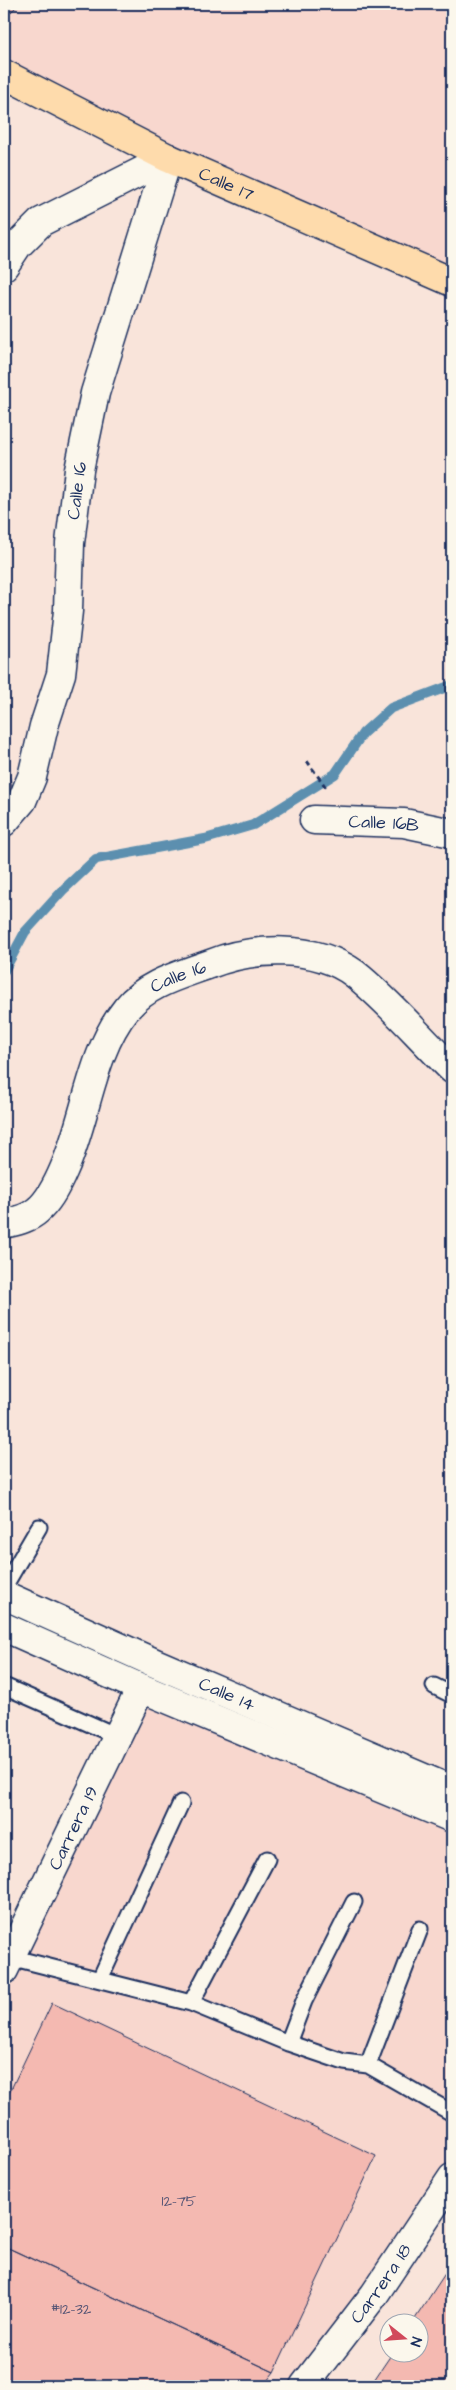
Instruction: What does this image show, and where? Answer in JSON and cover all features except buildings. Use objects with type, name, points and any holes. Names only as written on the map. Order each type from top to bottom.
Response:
[{"type":"main road","name":"Calle 17","points":[[4,74],[168,158],[452,282]]},
{"type":"street","points":[[4,266],[18,245],[41,222],[168,158]]},
{"type":"street","name":"Calle 16","points":[[4,822],[22,801],[32,777],[44,726],[60,674],[68,611],[70,543],[79,470],[95,393],[168,158]]},
{"type":"street","name":"Calle 16B","points":[[314,820],[404,823],[452,833]]},
{"type":"street","name":"Calle 16","points":[[4,1224],[22,1220],[38,1210],[52,1193],[75,1144],[110,1032],[128,1006],[146,990],[232,956],[277,952],[323,957],[346,969],[361,980],[452,1069]]},
{"type":"street","name":"Calle 14","points":[[4,1594],[155,1663],[452,1790]]},
{"type":"street","name":"Calle 14","points":[[4,1627],[141,1688],[452,1818]]},
{"type":"street","name":"Carrera 19","points":[[7,1963],[141,1688]]},
{"type":"street","name":"Carrera 18","points":[[304,2386],[374,2295],[452,2178]]},
{"type":"lane","points":[[4,1587],[39,1527]]},
{"type":"lane","points":[[4,1686],[117,1736]]},
{"type":"lane","points":[[434,1686],[452,1695]]},
{"type":"lane","points":[[100,1979],[181,1803]]},
{"type":"lane","points":[[190,2003],[267,1859]]},
{"type":"lane","points":[[288,2043],[304,2002],[354,1902]]},
{"type":"lane","points":[[368,2065],[420,1929]]},
{"type":"lane","points":[[7,1963],[100,1979],[190,2003],[288,2043],[344,2062],[368,2065],[452,2113]]},
{"type":"path","points":[[307,761],[332,795]]},
{"type":"shaded area","points":[[4,4],[452,4],[452,282],[4,74]]},
{"type":"shaded area","points":[[141,1688],[452,1818],[452,2178],[304,2386],[4,2386],[4,1970]]},
{"type":"waterway","points":[[4,971],[25,932],[64,889],[96,859],[205,839],[253,825],[335,774],[363,733],[391,708],[452,685]]}]
